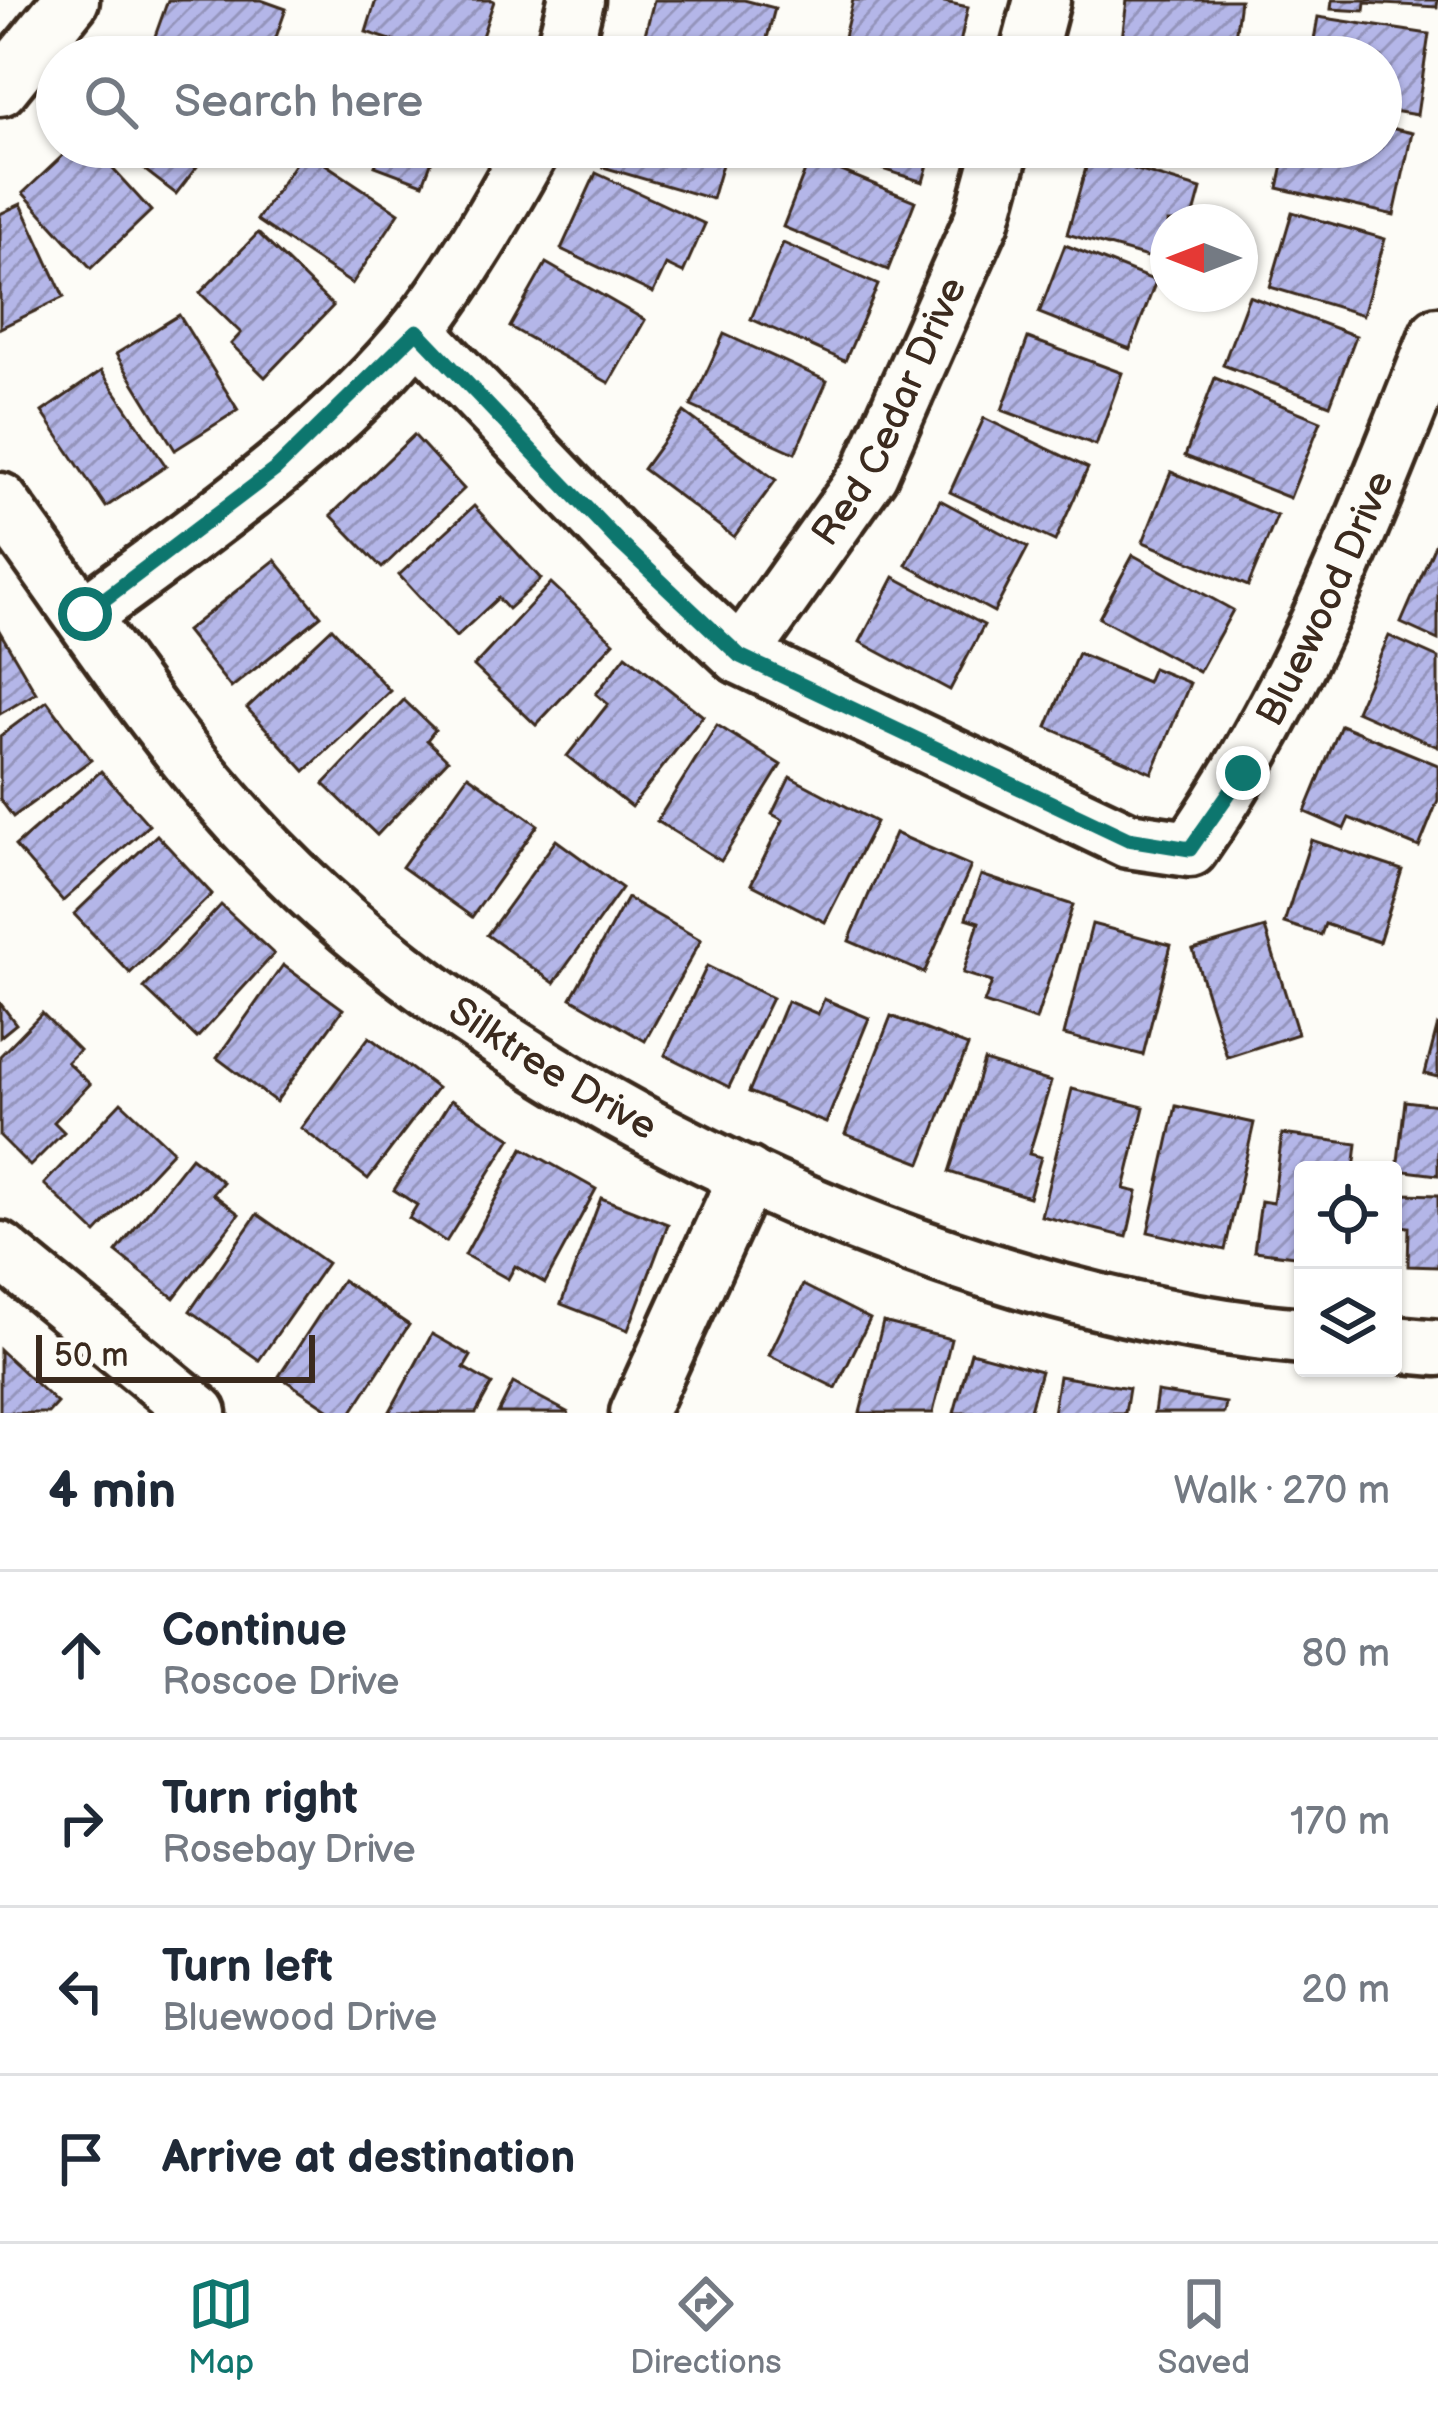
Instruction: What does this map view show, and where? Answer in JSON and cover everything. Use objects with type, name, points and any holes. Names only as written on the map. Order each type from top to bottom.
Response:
[{"type":"street","points":[[42,36],[71,0]]},
{"type":"street","points":[[567,36],[576,0]]},
{"type":"street","points":[[1033,36],[1042,0]]},
{"type":"street","points":[[0,88],[36,43]]},
{"type":"street","points":[[85,614],[276,469],[417,331],[474,252],[521,168]]},
{"type":"street","name":"Red Cedar Drive","points":[[740,656],[870,473],[982,220],[996,168]]},
{"type":"street","points":[[417,331],[617,540],[740,656]]},
{"type":"street","name":"Bluewood Drive","points":[[740,656],[1128,839],[1190,849],[1243,773],[1380,482],[1438,335]]},
{"type":"street","name":"Silktree Drive","points":[[0,501],[246,827],[335,910],[417,976],[577,1086],[747,1175],[876,1231],[1001,1275],[1173,1320],[1294,1335]]},
{"type":"street","points":[[638,1413],[747,1175]]},
{"type":"street","points":[[0,1250],[199,1413]]},
{"type":"street","points":[[1402,1345],[1438,1348]]},
{"type":"building","points":[[168,0],[261,0],[286,9],[276,36],[155,36]]},
{"type":"building","points":[[376,0],[494,1],[482,36],[366,32]]},
{"type":"building","points":[[654,0],[744,0],[775,8],[768,36],[645,36]]},
{"type":"building","points":[[853,0],[935,0],[968,7],[962,36],[844,36]]},
{"type":"building","points":[[1127,0],[1240,0],[1235,36],[1122,36]]},
{"type":"building","points":[[1332,0],[1438,0],[1437,7],[1365,3],[1364,11],[1331,9]]},
{"type":"building","points":[[1318,17],[1429,34],[1417,115],[1402,112],[1402,36],[1315,36]]},
{"type":"building","points":[[1402,131],[1412,133],[1394,215],[1278,188],[1282,168],[1402,168]]},
{"type":"building","points":[[50,168],[112,168],[151,211],[91,268],[23,193]]},
{"type":"building","points":[[142,168],[196,168],[176,194]]},
{"type":"building","points":[[292,168],[331,168],[399,213],[352,284],[257,220]]},
{"type":"building","points":[[380,168],[429,168],[423,184]]},
{"type":"building","points":[[606,168],[721,168],[712,199]]},
{"type":"building","points":[[806,168],[834,168],[915,201],[888,270],[783,227]]},
{"type":"building","points":[[879,168],[927,168],[923,182]]},
{"type":"building","points":[[1086,168],[1134,168],[1201,189],[1197,204],[1150,204],[1150,258],[1067,234]]},
{"type":"building","points":[[596,173],[705,224],[683,273],[666,265],[653,293],[561,249]]},
{"type":"building","points":[[21,204],[64,297],[0,328],[0,214]]},
{"type":"building","points":[[1292,212],[1385,239],[1363,315],[1270,287]]},
{"type":"building","points":[[258,233],[333,306],[265,377],[231,344],[241,333],[200,293]]},
{"type":"building","points":[[783,243],[878,285],[845,361],[751,319]]},
{"type":"building","points":[[1065,245],[1150,279],[1150,297],[1130,349],[1039,313]]},
{"type":"building","points":[[546,263],[645,320],[609,383],[510,327]]},
{"type":"building","points":[[1258,299],[1356,336],[1330,405],[1223,365],[1243,312],[1258,312]]},
{"type":"building","points":[[179,315],[238,410],[175,450],[116,354]]},
{"type":"building","points":[[724,334],[827,381],[795,453],[691,406]]},
{"type":"building","points":[[1028,338],[1122,373],[1096,445],[1002,410]]},
{"type":"building","points":[[101,371],[166,466],[106,507],[42,412]]},
{"type":"building","points":[[1215,378],[1321,421],[1290,498],[1185,456]]},
{"type":"building","points":[[684,412],[776,480],[734,537],[643,469]]},
{"type":"building","points":[[984,418],[1088,468],[1055,541],[950,492]]},
{"type":"building","points":[[414,435],[464,489],[382,568],[331,515]]},
{"type":"building","points":[[1171,472],[1277,516],[1248,586],[1143,542]]},
{"type":"building","points":[[940,500],[1028,547],[994,612],[906,565]]},
{"type":"building","points":[[474,506],[541,579],[508,609],[498,598],[456,637],[399,575]]},
{"type":"building","points":[[1438,538],[1438,640],[1401,623]]},
{"type":"building","points":[[1133,555],[1233,610],[1199,672],[1099,618]]},
{"type":"building","points":[[275,560],[321,616],[231,688],[186,631]]},
{"type":"building","points":[[894,577],[984,625],[950,690],[860,642]]},
{"type":"building","points":[[551,583],[614,642],[536,725],[474,666]]},
{"type":"building","points":[[332,628],[390,691],[305,771],[247,708]]},
{"type":"building","points":[[0,632],[36,693],[0,714]]},
{"type":"building","points":[[1389,636],[1438,658],[1438,747],[1356,711]]},
{"type":"building","points":[[1078,653],[1147,682],[1153,668],[1190,683],[1152,773],[1047,727]]},
{"type":"building","points":[[626,655],[703,716],[631,807],[567,756],[608,704],[596,694]]},
{"type":"building","points":[[404,700],[435,730],[427,740],[448,760],[377,835],[324,784]]},
{"type":"building","points":[[47,701],[91,760],[13,817],[0,799],[0,736]]},
{"type":"building","points":[[717,725],[781,765],[721,861],[657,821]]},
{"type":"building","points":[[1341,725],[1438,765],[1438,800],[1419,847],[1349,818],[1344,829],[1305,812]]},
{"type":"building","points":[[101,771],[149,825],[63,901],[15,846]]},
{"type":"building","points":[[468,775],[538,825],[472,917],[402,867]]},
{"type":"building","points":[[790,777],[876,822],[825,922],[751,884],[783,820],[772,814]]},
{"type":"building","points":[[895,833],[971,866],[924,973],[849,941]]},
{"type":"building","points":[[157,835],[212,894],[130,973],[74,914]]},
{"type":"building","points":[[556,840],[622,888],[554,983],[487,935]]},
{"type":"building","points":[[1311,840],[1402,870],[1379,942],[1325,924],[1321,935],[1284,923]]},
{"type":"building","points":[[981,875],[1073,905],[1036,1020],[984,1003],[992,982],[963,973],[979,922],[966,918]]},
{"type":"building","points":[[627,898],[701,940],[645,1041],[571,998]]},
{"type":"building","points":[[221,905],[274,954],[197,1038],[144,988]]},
{"type":"building","points":[[1092,924],[1171,945],[1143,1055],[1064,1035]]},
{"type":"building","points":[[1265,928],[1298,1034],[1227,1057],[1193,950]]},
{"type":"building","points":[[283,965],[343,1009],[276,1102],[217,1058]]},
{"type":"building","points":[[707,966],[772,998],[729,1087],[665,1055]]},
{"type":"building","points":[[824,999],[869,1018],[826,1123],[749,1092],[787,1001],[818,1014]]},
{"type":"building","points":[[0,1003],[16,1024],[0,1037]]},
{"type":"building","points":[[42,1013],[79,1050],[67,1062],[90,1084],[54,1122],[64,1132],[30,1166],[0,1136],[0,1056]]},
{"type":"building","points":[[891,1016],[968,1046],[921,1163],[845,1134]]},
{"type":"building","points":[[1438,1024],[1438,1077],[1425,1074]]},
{"type":"building","points":[[369,1037],[437,1088],[368,1179],[301,1128]]},
{"type":"building","points":[[984,1061],[1051,1082],[1029,1154],[1041,1157],[1029,1197],[949,1172]]},
{"type":"building","points":[[1072,1089],[1144,1107],[1124,1189],[1137,1192],[1127,1237],[1041,1216]]},
{"type":"building","points":[[451,1100],[511,1138],[446,1242],[409,1218],[417,1205],[394,1190]]},
{"type":"building","points":[[1405,1101],[1438,1105],[1438,1175],[1402,1171],[1402,1161],[1398,1161]]},
{"type":"building","points":[[121,1102],[173,1151],[96,1233],[44,1184]]},
{"type":"building","points":[[1176,1106],[1254,1123],[1225,1250],[1148,1232]]},
{"type":"building","points":[[1282,1134],[1357,1144],[1355,1161],[1294,1161],[1294,1256],[1254,1251],[1261,1201],[1273,1203]]},
{"type":"building","points":[[523,1148],[596,1189],[545,1283],[515,1266],[508,1279],[465,1255]]},
{"type":"building","points":[[191,1157],[223,1182],[213,1194],[239,1214],[174,1298],[116,1252]]},
{"type":"building","points":[[1402,1194],[1438,1195],[1438,1267],[1408,1266],[1409,1227],[1402,1226]]},
{"type":"building","points":[[601,1198],[668,1224],[628,1330],[561,1304]]},
{"type":"building","points":[[257,1214],[327,1263],[259,1360],[190,1311]]},
{"type":"building","points":[[342,1280],[409,1325],[351,1413],[334,1413],[279,1376]]},
{"type":"building","points":[[803,1285],[870,1319],[836,1388],[769,1355]]},
{"type":"building","points":[[883,1322],[951,1339],[933,1413],[860,1413]]},
{"type":"building","points":[[432,1334],[471,1356],[464,1368],[492,1384],[476,1413],[389,1413]]},
{"type":"building","points":[[0,1350],[57,1403],[48,1413],[0,1413]]},
{"type":"building","points":[[971,1352],[1041,1371],[1029,1413],[954,1413]]},
{"type":"building","points":[[1059,1376],[1129,1388],[1125,1413],[1053,1413]]},
{"type":"building","points":[[513,1383],[569,1413],[498,1413]]},
{"type":"building","points":[[1157,1392],[1226,1403],[1224,1413],[1154,1413]]},
{"type":"route","points":[[85,614],[276,469],[417,331],[617,540],[740,656],[1128,839],[1190,849],[1243,773]]}]
